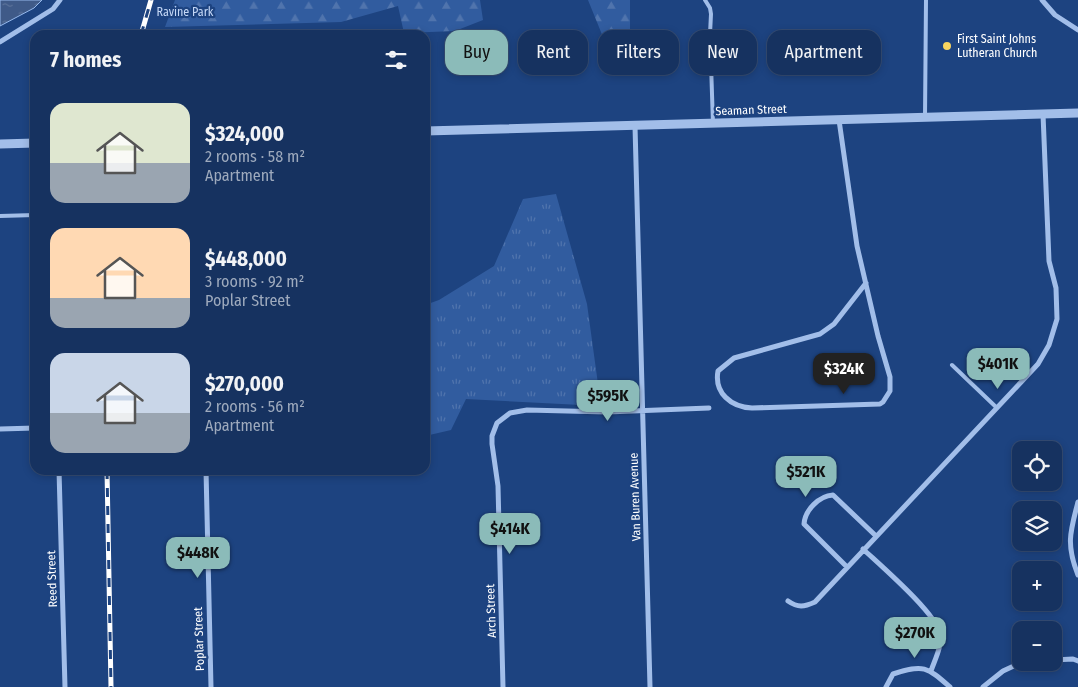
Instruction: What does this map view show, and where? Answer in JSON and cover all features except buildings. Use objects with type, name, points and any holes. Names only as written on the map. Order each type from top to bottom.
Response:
[{"type":"street","points":[[0,42],[53,9],[60,0]]},
{"type":"street","points":[[1042,0],[1055,15],[1078,30]]},
{"type":"street","name":"Seaman Street","points":[[430,131],[1078,113]]},
{"type":"street","points":[[788,601],[796,607],[806,606],[815,602],[1038,364],[1050,345],[1057,318],[1056,288],[1049,261],[1043,114]]},
{"type":"street","points":[[838,120],[858,246],[878,336],[890,377],[890,390],[880,404],[744,407],[728,401],[718,389],[716,379],[718,372],[734,358],[820,334],[834,324],[866,283]]},
{"type":"street","name":"Van Buren Avenue","points":[[635,126],[650,687]]},
{"type":"street","points":[[0,144],[30,143]]},
{"type":"street","points":[[642,410],[709,408]]},
{"type":"street","name":"Arch Street","points":[[503,687],[498,486],[492,444],[497,423],[510,414],[527,410],[606,412],[642,410]]},
{"type":"street","points":[[0,430],[30,428]]},
{"type":"street","name":"Reed Street","points":[[59,475],[65,687]]},
{"type":"street","name":"Poplar Street","points":[[206,475],[211,687]]},
{"type":"street","points":[[847,567],[804,524],[811,506],[827,495],[833,495],[876,536]]},
{"type":"street","points":[[1078,502],[1069,534],[1072,562],[1078,575]]},
{"type":"street","points":[[863,550],[926,609],[936,622],[940,631],[940,648],[931,671]]},
{"type":"street","points":[[1062,660],[1073,659],[1078,661]]},
{"type":"street","points":[[983,687],[1012,667]]},
{"type":"street","points":[[886,687],[893,674],[907,669],[924,668],[931,671],[950,687]]},
{"type":"lane","points":[[705,0],[710,8],[713,124]]},
{"type":"lane","points":[[925,117],[926,0]]},
{"type":"lane","points":[[0,216],[30,215]]},
{"type":"lane","points":[[952,365],[996,407]]},
{"type":"green space","name":"Ravine Park","points":[[175,0],[480,0],[483,20],[458,30],[430,32],[430,30],[403,30],[398,6],[341,22],[165,27]]},
{"type":"green space","points":[[588,0],[630,0],[630,30],[600,30]]},
{"type":"green space","points":[[556,194],[587,304],[601,406],[466,399],[451,430],[430,435],[430,303],[439,300],[494,266],[523,199]]},
{"type":"water","points":[[0,0],[42,0],[34,8],[0,26]]},
{"type":"railway","points":[[142,30],[151,0]]},
{"type":"railway","points":[[107,475],[111,687]]},
{"type":"place","name":"First Saint Johns Lutheran Church","points":[[947,46]]}]
